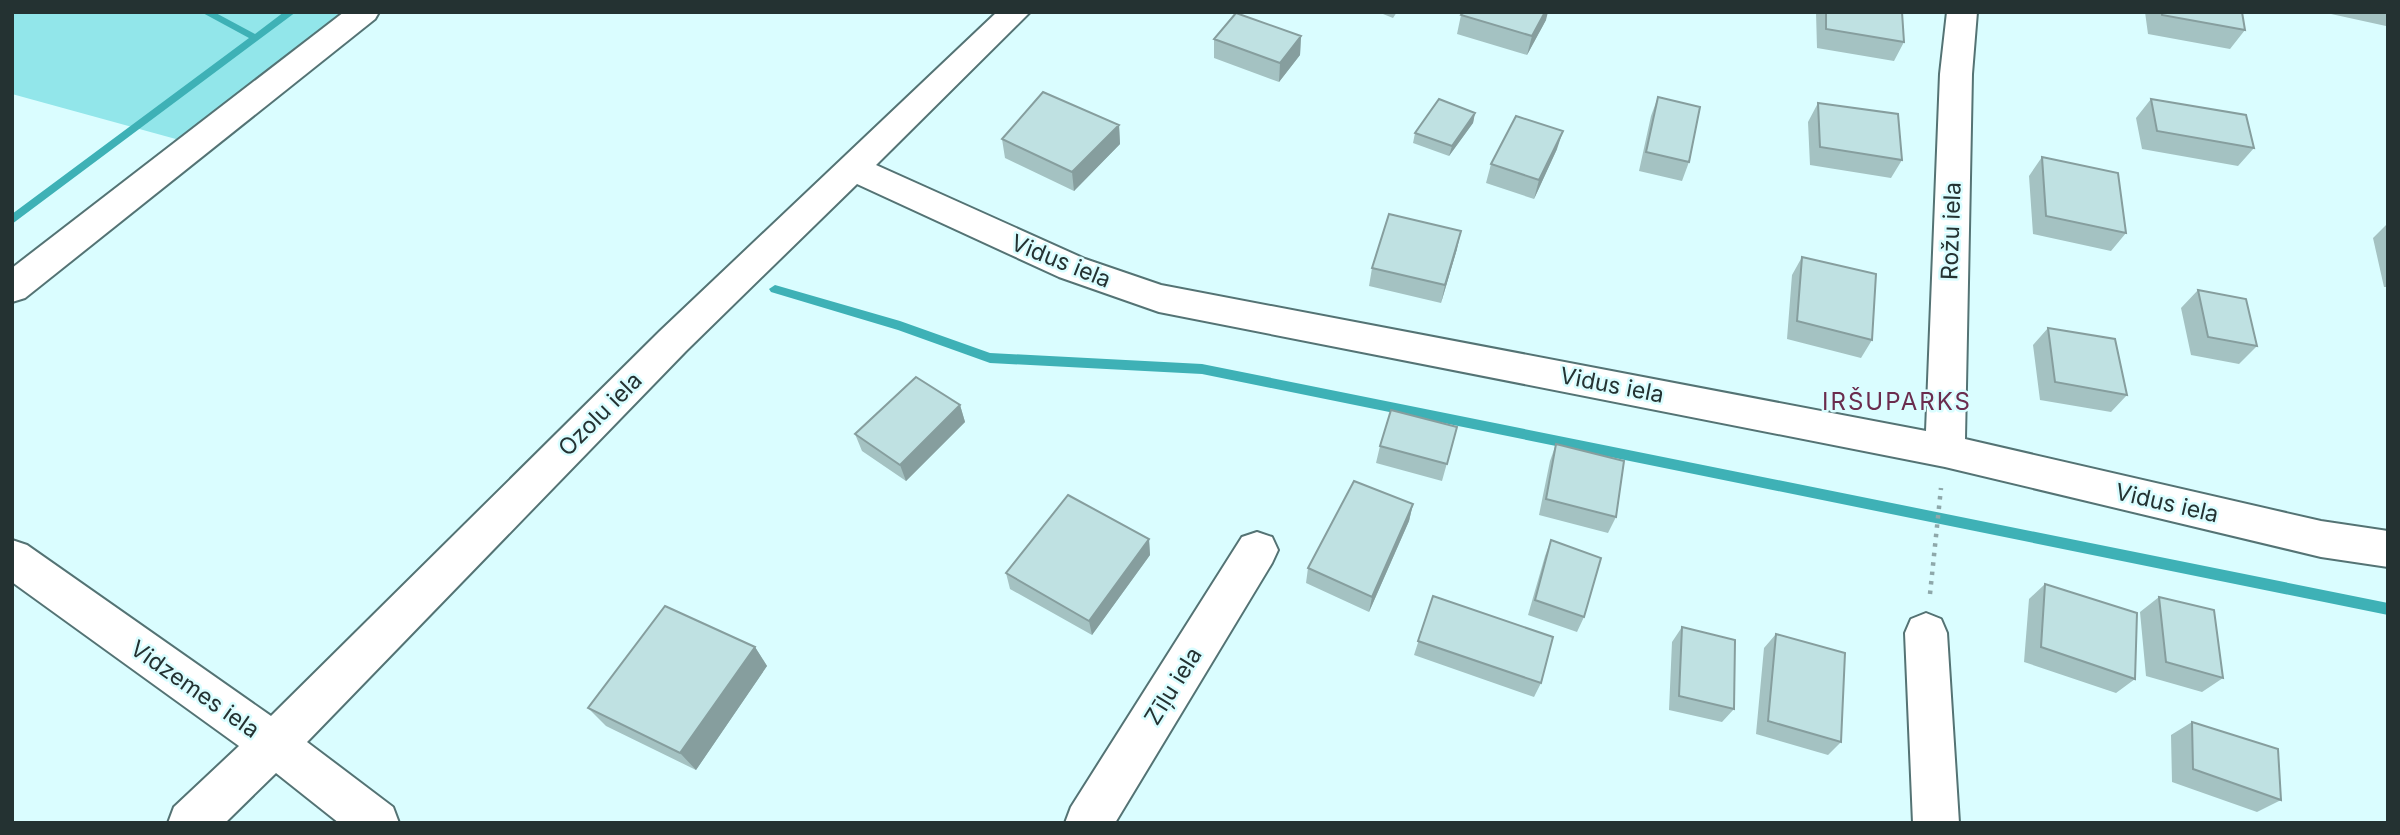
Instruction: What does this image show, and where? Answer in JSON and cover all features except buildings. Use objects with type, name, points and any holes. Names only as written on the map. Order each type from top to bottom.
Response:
[{"type":"main road","points":[[12,288],[364,12]]},
{"type":"main road","name":"Ozolu iela","points":[[191,823],[274,744],[673,341],[855,169],[1015,12]]},
{"type":"main road","name":"Rožu iela","points":[[1945,451],[1956,74],[1962,12]]},
{"type":"main road","name":"Vidus iela","points":[[855,169],[1072,268],[1159,298],[1945,451],[2321,539],[2388,549]]},
{"type":"main road","name":"Zīļu iela","points":[[1088,823],[1257,550]]},
{"type":"main road","name":"Vidzemes iela","points":[[12,558],[274,744],[376,823]]},
{"type":"main road","points":[[1926,633],[1936,823]]},
{"type":"path","points":[[1926,633],[1940,503]]},
{"type":"shaded area","points":[[12,12],[364,12],[194,144],[12,94]]},
{"type":"waterway","points":[[206,12],[256,38]]},
{"type":"waterway","points":[[12,220],[291,12]]},
{"type":"waterway","points":[[775,289],[900,326],[990,358],[1202,369],[2388,609]]},
{"type":"district","name":"IRŠUPARKS","points":[[1897,402]]}]
